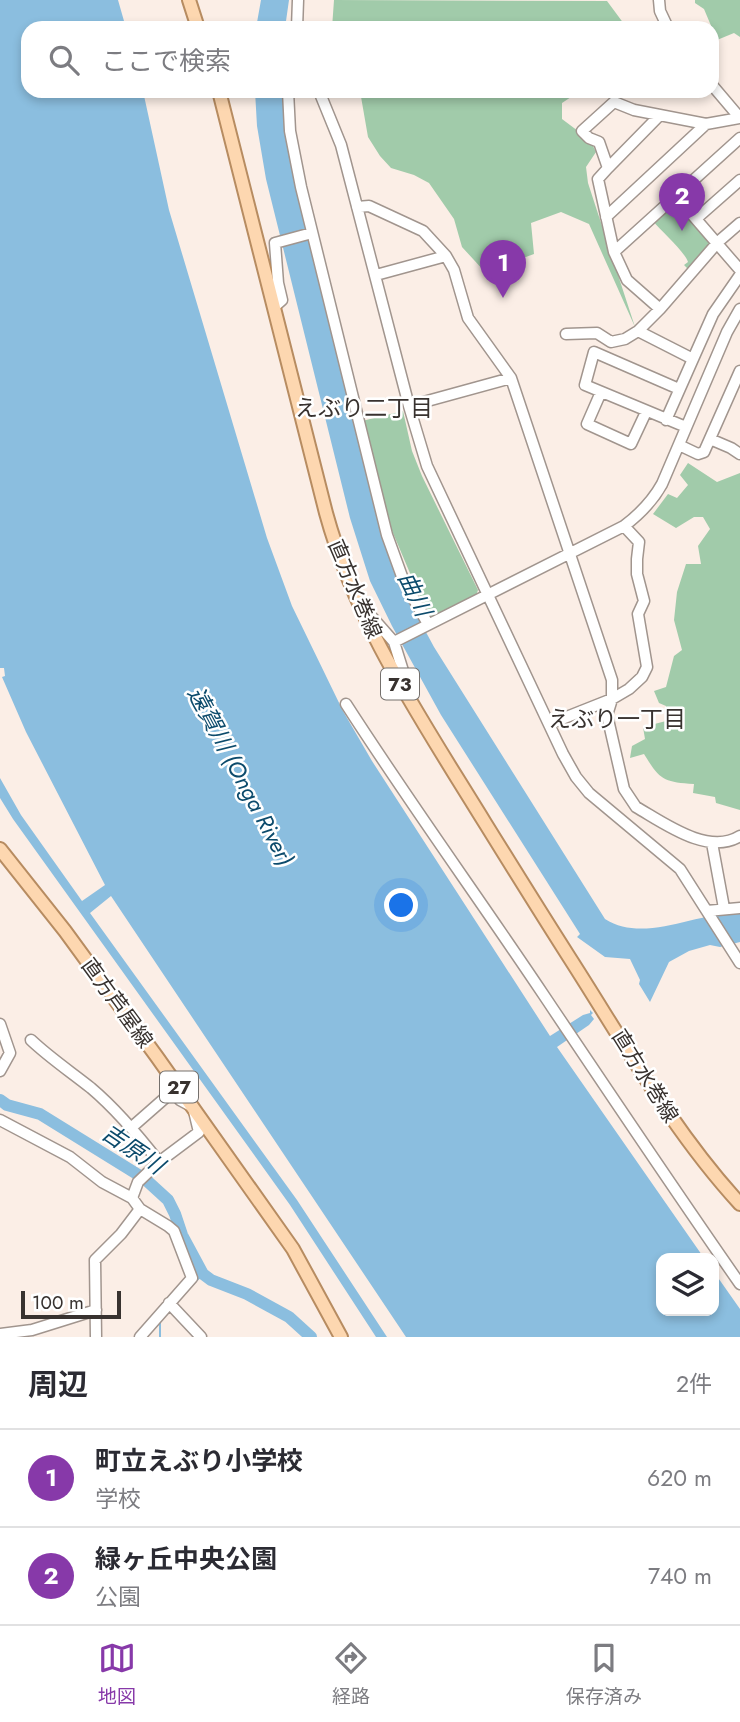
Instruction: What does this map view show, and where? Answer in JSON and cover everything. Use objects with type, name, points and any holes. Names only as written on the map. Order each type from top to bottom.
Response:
[{"type":"main road","points":[[189,0],[196,21]]},
{"type":"main road","name":"直方水巻線","points":[[221,98],[326,513],[353,594],[408,699],[532,900],[678,1127],[702,1162],[740,1204]]},
{"type":"main road","name":"直方芦屋線","points":[[0,849],[65,931],[194,1107],[293,1249],[341,1337]]},
{"type":"street","points":[[296,21],[298,0]]},
{"type":"street","points":[[659,0],[665,21]]},
{"type":"street","points":[[293,21],[296,14]]},
{"type":"street","points":[[719,93],[740,118]]},
{"type":"street","points":[[288,98],[290,131],[312,233],[387,535],[404,582],[427,624]]},
{"type":"street","points":[[322,98],[341,145],[427,466],[549,724],[576,777],[589,793],[680,869],[734,948],[740,963]]},
{"type":"street","points":[[608,168],[598,142],[582,131],[614,102],[659,116],[706,124],[740,118]]},
{"type":"street","points":[[659,116],[598,179],[614,252],[627,280],[660,309]]},
{"type":"street","points":[[606,217],[706,124]]},
{"type":"street","points":[[614,252],[740,138]]},
{"type":"street","points":[[697,218],[740,180]]},
{"type":"street","points":[[676,196],[740,270]]},
{"type":"street","points":[[357,207],[369,206],[422,231],[446,256],[454,270],[468,318],[511,378],[612,680],[612,699],[607,715],[619,771],[629,799],[636,807],[661,821],[712,843],[733,840],[740,836]]},
{"type":"street","points":[[566,334],[597,333],[611,342],[617,342],[638,331],[718,242],[740,223]]},
{"type":"street","points":[[274,307],[282,300],[275,243],[312,233]]},
{"type":"street","points":[[376,275],[446,256]]},
{"type":"street","points":[[666,420],[713,314],[740,275]]},
{"type":"street","points":[[394,642],[624,526],[653,500],[727,332],[740,309]]},
{"type":"street","points":[[638,331],[693,359]]},
{"type":"street","points":[[679,389],[594,352],[586,385],[686,428]]},
{"type":"street","points":[[679,445],[698,454],[704,452],[740,371]]},
{"type":"street","points":[[409,406],[511,378]]},
{"type":"street","points":[[601,392],[587,424],[631,444],[646,412]]},
{"type":"street","points":[[710,439],[740,454]]},
{"type":"street","points":[[549,724],[612,699],[638,683],[647,667],[638,614],[644,601],[638,574],[639,542],[624,526]]},
{"type":"street","points":[[353,594],[362,600],[372,617],[394,642],[404,680],[412,694],[408,699]]},
{"type":"street","points":[[346,704],[404,793],[543,993],[615,1104],[740,1284]]},
{"type":"street","points":[[712,843],[724,908]]},
{"type":"street","points":[[708,912],[740,908]]},
{"type":"street","points":[[0,1024],[10,1053],[0,1071]]},
{"type":"street","points":[[31,1040],[92,1089],[132,1128],[159,1161]]},
{"type":"street","points":[[132,1128],[173,1091],[180,1100],[194,1107],[199,1132],[159,1161],[141,1179],[132,1198]]},
{"type":"street","points":[[0,1120],[70,1157],[102,1182],[132,1198],[140,1209],[174,1231],[192,1278],[140,1337]]},
{"type":"street","points":[[96,1337],[95,1260],[121,1234],[140,1209]]},
{"type":"street","points":[[169,1303],[201,1337]]},
{"type":"street","points":[[0,1334],[32,1330],[96,1310]]},
{"type":"green space","points":[[334,0],[607,1],[622,21],[332,21]]},
{"type":"green space","points":[[695,0],[740,0],[740,37],[734,33],[719,39],[719,21],[709,21],[704,9],[695,3]]},
{"type":"green space","points":[[361,98],[570,98],[562,103],[562,119],[590,140],[596,152],[586,167],[588,183],[635,327],[589,224],[561,212],[531,223],[534,254],[485,272],[462,247],[454,219],[429,183],[391,168],[368,137]]},
{"type":"green space","points":[[677,202],[711,240],[712,246],[689,270],[684,265],[688,262],[682,253],[653,221]]},
{"type":"green space","points":[[403,411],[412,451],[422,476],[478,590],[476,596],[429,618],[390,526],[362,421]]},
{"type":"green space","points":[[688,463],[717,482],[740,473],[740,810],[716,803],[715,797],[693,793],[694,784],[663,778],[644,754],[630,758],[632,746],[645,739],[643,727],[666,721],[666,706],[659,703],[654,691],[666,687],[674,656],[682,650],[674,620],[677,592],[686,564],[701,564],[698,546],[710,529],[703,517],[694,517],[676,528],[653,514],[668,494],[677,498],[688,485],[680,475]]},
{"type":"water","name":"遠賀川 (Onga River)","points":[[0,0],[118,0],[124,21],[21,21],[21,98],[145,98],[169,210],[267,538],[292,606],[343,711],[372,761],[550,1036],[590,1013],[590,1010],[593,1013],[591,1015],[594,1019],[589,1025],[557,1047],[701,1253],[656,1253],[656,1316],[719,1316],[719,1279],[740,1309],[740,1337],[406,1337],[111,896],[90,913],[297,1200],[387,1337],[376,1337],[290,1205],[0,798],[0,778],[21,815],[82,901],[105,885],[26,732],[2,677],[5,676],[4,668],[0,668]]},
{"type":"water","points":[[261,0],[289,0],[286,21],[257,21]]},
{"type":"water","points":[[255,98],[283,98],[285,136],[294,178],[383,538],[400,584],[434,647],[605,919],[620,926],[653,928],[740,913],[740,942],[720,947],[710,945],[689,951],[669,962],[650,1002],[639,984],[640,980],[630,959],[605,957],[577,937],[580,934],[441,715],[370,581],[350,518],[266,179]]},
{"type":"waterway","name":"吉原川","points":[[0,1100],[7,1105],[40,1114],[145,1179],[168,1200],[182,1235],[203,1274],[289,1317],[311,1337]]},
{"type":"waterway","points":[[192,1285],[203,1274]]},
{"type":"waterway","points":[[160,1321],[160,1337]]},
{"type":"place","name":"緑ヶ丘中央公園","points":[[682,231]]},
{"type":"place","name":"町立えぶり小学校","points":[[503,298]]},
{"type":"district","name":"えぶり二丁目","points":[[364,408]]},
{"type":"district","name":"えぶり一丁目","points":[[617,719]]},
{"type":"water label","name":"曲川","points":[[415,594]]}]
